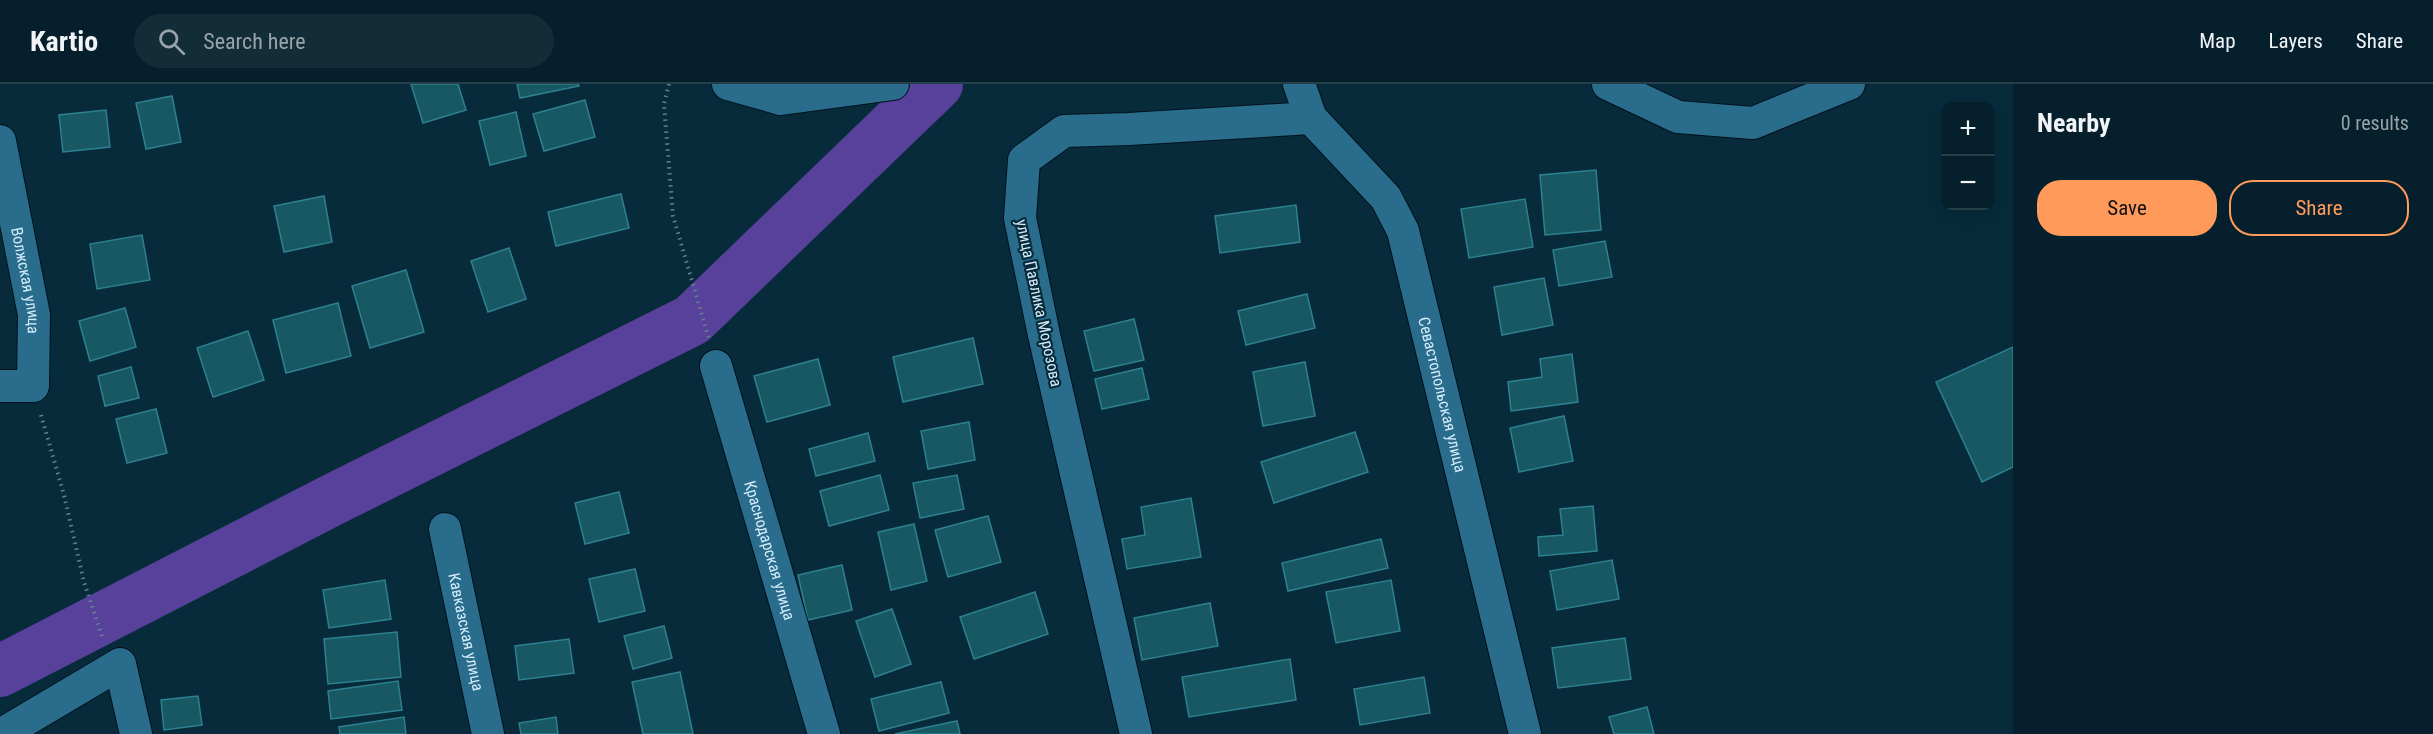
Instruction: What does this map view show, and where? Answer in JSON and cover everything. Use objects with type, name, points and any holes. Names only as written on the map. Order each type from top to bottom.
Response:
[{"type":"street","points":[[728,84],[781,99],[893,84]]},
{"type":"street","name":"Севастопольская улица","points":[[1299,84],[1311,118],[1386,198],[1403,231],[1525,734]]},
{"type":"street","points":[[1608,84],[1678,117],[1753,123],[1849,84]]},
{"type":"street","name":"улица Павлика Морозова","points":[[1136,734],[1047,347],[1020,218],[1024,160],[1064,131],[1311,118]]},
{"type":"street","name":"Волжская улица","points":[[0,141],[34,315],[33,386]]},
{"type":"street","name":"Краснодарская улица","points":[[716,366],[824,734]]},
{"type":"street","points":[[0,386],[33,386]]},
{"type":"street","name":"Кавказская улица","points":[[445,529],[488,734]]},
{"type":"street","points":[[2,734],[112,654],[136,734]]},
{"type":"path","points":[[669,84],[664,104],[672,216],[707,332]]},
{"type":"path","points":[[33,386],[64,495],[91,607],[112,654]]},
{"type":"building","points":[[411,84],[458,84],[466,110],[423,123]]},
{"type":"building","points":[[517,84],[578,84],[579,86],[520,98]]},
{"type":"building","points":[[172,96],[181,142],[146,149],[136,103]]},
{"type":"building","points":[[585,100],[595,137],[544,151],[533,114]]},
{"type":"building","points":[[106,110],[110,147],[63,152],[59,115]]},
{"type":"building","points":[[516,112],[526,156],[490,165],[479,121]]},
{"type":"building","points":[[1596,170],[1601,230],[1545,235],[1540,175]]},
{"type":"building","points":[[621,194],[629,228],[556,246],[548,212]]},
{"type":"building","points":[[324,196],[332,242],[284,252],[274,206]]},
{"type":"building","points":[[1525,199],[1533,247],[1469,258],[1461,209]]},
{"type":"building","points":[[1296,205],[1300,242],[1220,253],[1215,216]]},
{"type":"building","points":[[142,235],[150,280],[97,289],[90,244]]},
{"type":"building","points":[[1605,241],[1612,277],[1559,286],[1553,250]]},
{"type":"building","points":[[509,248],[526,299],[488,312],[471,261]]},
{"type":"building","points":[[406,270],[424,332],[370,348],[352,286]]},
{"type":"building","points":[[1544,278],[1553,325],[1502,335],[1494,287]]},
{"type":"building","points":[[1307,294],[1315,328],[1246,345],[1238,311]]},
{"type":"building","points":[[338,303],[351,356],[286,373],[273,320]]},
{"type":"building","points":[[125,308],[136,347],[90,361],[79,321]]},
{"type":"building","points":[[1134,319],[1144,360],[1094,371],[1084,331]]},
{"type":"building","points":[[248,331],[264,380],[213,397],[197,348]]},
{"type":"building","points":[[973,338],[983,384],[903,402],[893,357]]},
{"type":"building","points":[[2013,347],[2013,467],[1982,482],[1936,382]]},
{"type":"building","points":[[1572,354],[1578,402],[1511,411],[1508,382],[1542,377],[1540,359]]},
{"type":"building","points":[[818,359],[830,405],[767,422],[754,376]]},
{"type":"building","points":[[1305,362],[1315,416],[1263,426],[1253,372]]},
{"type":"building","points":[[131,367],[139,398],[105,406],[98,376]]},
{"type":"building","points":[[1142,368],[1149,399],[1102,409],[1095,379]]},
{"type":"building","points":[[156,409],[167,453],[127,463],[116,419]]},
{"type":"building","points":[[1564,416],[1573,461],[1519,472],[1510,428]]},
{"type":"building","points":[[969,422],[975,460],[928,469],[921,431]]},
{"type":"building","points":[[1355,432],[1368,472],[1274,503],[1261,462]]},
{"type":"building","points":[[868,433],[875,461],[816,476],[809,449]]},
{"type":"building","points":[[880,475],[889,510],[829,526],[820,491]]},
{"type":"building","points":[[957,475],[964,509],[920,518],[913,483]]},
{"type":"building","points":[[619,492],[629,533],[585,544],[575,503]]},
{"type":"building","points":[[1191,498],[1201,557],[1127,569],[1122,539],[1145,535],[1141,507]]},
{"type":"building","points":[[1593,506],[1597,551],[1539,556],[1538,537],[1563,535],[1560,509]]},
{"type":"building","points":[[988,516],[1001,562],[948,577],[935,530]]},
{"type":"building","points":[[914,524],[927,581],[891,590],[878,532]]},
{"type":"building","points":[[1381,539],[1388,568],[1288,591],[1282,563]]},
{"type":"building","points":[[1612,560],[1619,599],[1557,610],[1550,571]]},
{"type":"building","points":[[842,565],[852,610],[808,620],[798,575]]},
{"type":"building","points":[[635,569],[645,611],[599,622],[589,579]]},
{"type":"building","points":[[385,580],[391,619],[329,628],[323,590]]},
{"type":"building","points":[[1391,580],[1400,631],[1336,643],[1326,592]]},
{"type":"building","points":[[1035,592],[1048,634],[974,659],[960,617]]},
{"type":"building","points":[[1210,603],[1218,646],[1142,660],[1134,618]]},
{"type":"building","points":[[892,609],[911,664],[875,677],[856,621]]},
{"type":"building","points":[[664,626],[672,658],[633,669],[624,636]]},
{"type":"building","points":[[397,632],[401,677],[328,684],[324,639]]},
{"type":"building","points":[[1625,638],[1631,679],[1558,688],[1552,648]]},
{"type":"building","points":[[569,639],[574,673],[519,680],[515,646]]},
{"type":"building","points":[[1290,659],[1296,700],[1189,717],[1182,677]]},
{"type":"building","points":[[680,672],[693,734],[643,734],[632,682]]},
{"type":"building","points":[[1424,677],[1430,713],[1360,725],[1354,689]]},
{"type":"building","points":[[398,681],[402,710],[331,719],[328,691]]},
{"type":"building","points":[[941,682],[949,713],[879,731],[871,699]]},
{"type":"building","points":[[198,696],[202,725],[164,730],[161,700]]},
{"type":"building","points":[[1647,707],[1654,734],[1614,734],[1609,717]]},
{"type":"building","points":[[404,717],[406,734],[340,734],[339,727]]},
{"type":"building","points":[[556,717],[558,734],[521,734],[519,723]]},
{"type":"building","points":[[957,721],[960,734],[895,734]]},
{"type":"waterway","points":[[0,671],[334,499],[692,320],[937,84]]}]
